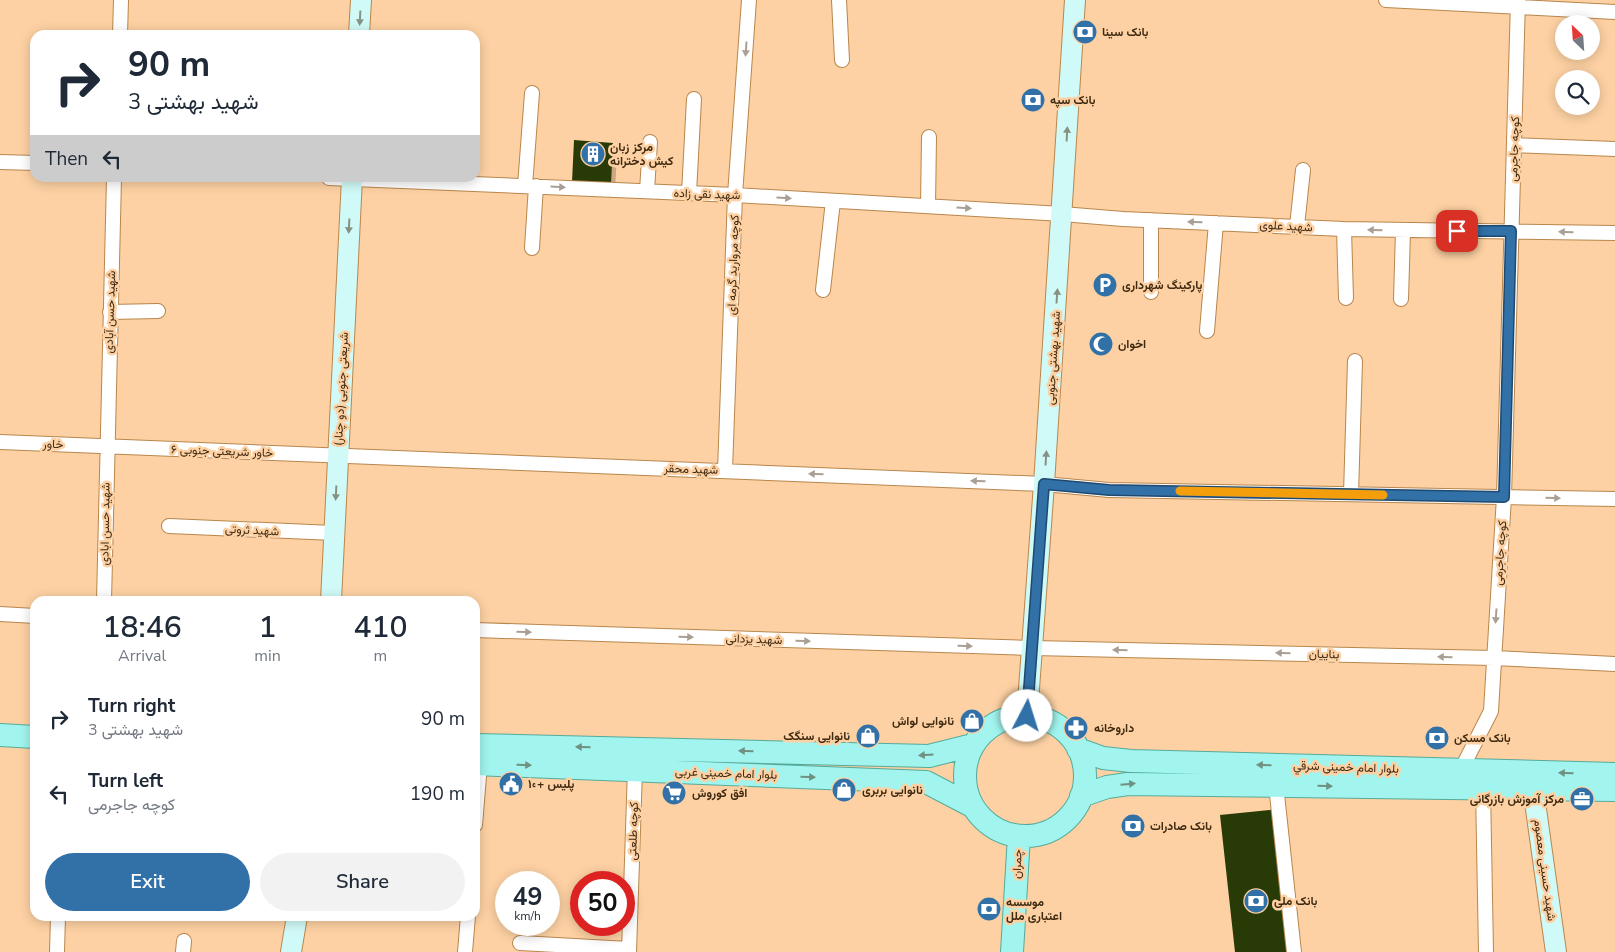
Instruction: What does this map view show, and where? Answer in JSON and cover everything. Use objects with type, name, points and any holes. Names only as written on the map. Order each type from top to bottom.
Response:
[{"type":"main road","points":[[359,30],[361,0]]},
{"type":"main road","name":"شهید بهشتی جنوبی","points":[[1027,716],[1075,0]]},
{"type":"main road","name":"شریعتی جنوبی (دو چنار)","points":[[331,596],[352,182]]},
{"type":"main road","points":[[1027,716],[1043,719],[1057,726],[1069,736],[1078,749],[1084,764],[1084,780],[1081,796],[1071,814],[1056,827],[1038,834],[1019,836],[1000,831],[984,820],[972,806],[966,791],[964,775],[973,745],[983,733],[996,723],[1011,718],[1027,716]]},
{"type":"main road","points":[[0,736],[30,736]]},
{"type":"main road","name":"بلوار امام خمینی غربی","points":[[480,757],[928,756],[973,745]]},
{"type":"main road","name":"بلوار امام خمینی شرقي","points":[[1078,749],[1104,758],[1131,761],[1615,774]]},
{"type":"main road","points":[[0,751],[30,751]]},
{"type":"main road","name":"بلوار امام خمینی غربی","points":[[480,757],[635,769],[926,782],[972,806]]},
{"type":"main road","name":"بلوار امام خمینی شرقي","points":[[1081,796],[1106,788],[1128,784],[1615,790]]},
{"type":"main road","name":"شهید حسینی معصوم","points":[[1533,788],[1556,952]]},
{"type":"main road","name":"چمران","points":[[1012,952],[1019,836]]},
{"type":"main road","points":[[291,952],[296,921]]},
{"type":"street","points":[[120,30],[121,0]]},
{"type":"street","name":"کوچه مروارید گرمه ای","points":[[725,470],[735,195],[749,0]]},
{"type":"street","points":[[839,0],[842,60]]},
{"type":"street","points":[[1386,0],[1518,4],[1615,12]]},
{"type":"street","name":"کوچه جاجرمی","points":[[1461,770],[1490,711],[1494,658],[1504,497],[1518,4]]},
{"type":"street","points":[[532,93],[530,186],[532,248]]},
{"type":"street","points":[[689,193],[694,99]]},
{"type":"street","points":[[928,206],[929,136]]},
{"type":"street","points":[[647,191],[650,142]]},
{"type":"street","points":[[1514,145],[1615,149]]},
{"type":"street","points":[[0,162],[30,164]]},
{"type":"street","points":[[1297,226],[1303,170]]},
{"type":"street","name":"شهید حسن آبادی","points":[[106,446],[114,182]]},
{"type":"street","name":"شهید نقی زاده","points":[[441,182],[735,195],[1062,214]]},
{"type":"street","points":[[823,290],[833,201]]},
{"type":"street","name":"شهید علوی","points":[[1062,214],[1344,230],[1615,233]]},
{"type":"street","points":[[1151,220],[1151,292]]},
{"type":"street","points":[[1208,331],[1216,223]]},
{"type":"street","points":[[1344,230],[1346,298]]},
{"type":"street","points":[[1400,299],[1403,231]]},
{"type":"street","points":[[110,312],[158,311]]},
{"type":"street","points":[[1351,494],[1356,361]]},
{"type":"street","name":"خاور","points":[[0,442],[106,446]]},
{"type":"street","name":"خاور شریعتی جنوبی ۶","points":[[106,446],[338,455]]},
{"type":"street","name":"شهید حسن ابادی","points":[[104,596],[106,446]]},
{"type":"street","name":"شهید محقر","points":[[338,455],[1044,484],[1109,490],[1615,499]]},
{"type":"street","name":"شهید ثروتی","points":[[169,526],[334,533]]},
{"type":"street","points":[[0,614],[30,616]]},
{"type":"street","name":"شهید یزدانی","points":[[480,630],[1033,648]]},
{"type":"street","name":"بناییان","points":[[1033,648],[1494,658],[1615,664]]},
{"type":"street","name":"کوچه طلعتی","points":[[629,951],[635,769]]},
{"type":"street","points":[[1276,785],[1294,952]]},
{"type":"street","points":[[1483,788],[1486,952]]},
{"type":"street","points":[[56,952],[58,921]]},
{"type":"street","points":[[465,952],[468,921]]},
{"type":"street","points":[[520,943],[629,951]]},
{"type":"building","name":"مرکز زبان کیش دخترانه","points":[[574,140],[613,143],[611,184],[572,182]]},
{"type":"building","name":"بانک ملی","points":[[1279,809],[1288,952],[1235,952],[1220,815]]},
{"type":"slow traffic","points":[[1180,491],[1383,495]]},
{"type":"place","name":"بانک سینا","points":[[1085,32]]},
{"type":"place","name":"بانک سپه","points":[[1033,100]]},
{"type":"place","name":"مرکز زبان کیش دخترانه","points":[[593,154]]},
{"type":"place","name":"پارکینگ شهرداری","points":[[1105,285]]},
{"type":"place","name":"اخوان","points":[[1101,344]]},
{"type":"place","name":"نانوایی لواش","points":[[972,721]]},
{"type":"place","name":"داروخانه","points":[[1076,728]]},
{"type":"place","name":"نانوایی سنگک","points":[[868,736]]},
{"type":"place","name":"بانک مسکن","points":[[1437,738]]},
{"type":"place","name":"پلیس +۱۰","points":[[511,784]]},
{"type":"place","name":"نانوایی بربری","points":[[844,790]]},
{"type":"place","name":"افق کوروش","points":[[674,793]]},
{"type":"place","name":"مرکز آموزش بازرگانی","points":[[1582,799]]},
{"type":"place","name":"بانک صادرات","points":[[1133,826]]},
{"type":"place","name":"بانک ملی","points":[[1256,901]]},
{"type":"place","name":"موسسه اعتباری ملل","points":[[989,909]]},
{"type":"route","points":[[1027,716],[1044,484],[1109,490],[1504,497],[1511,231],[1457,231]]}]
